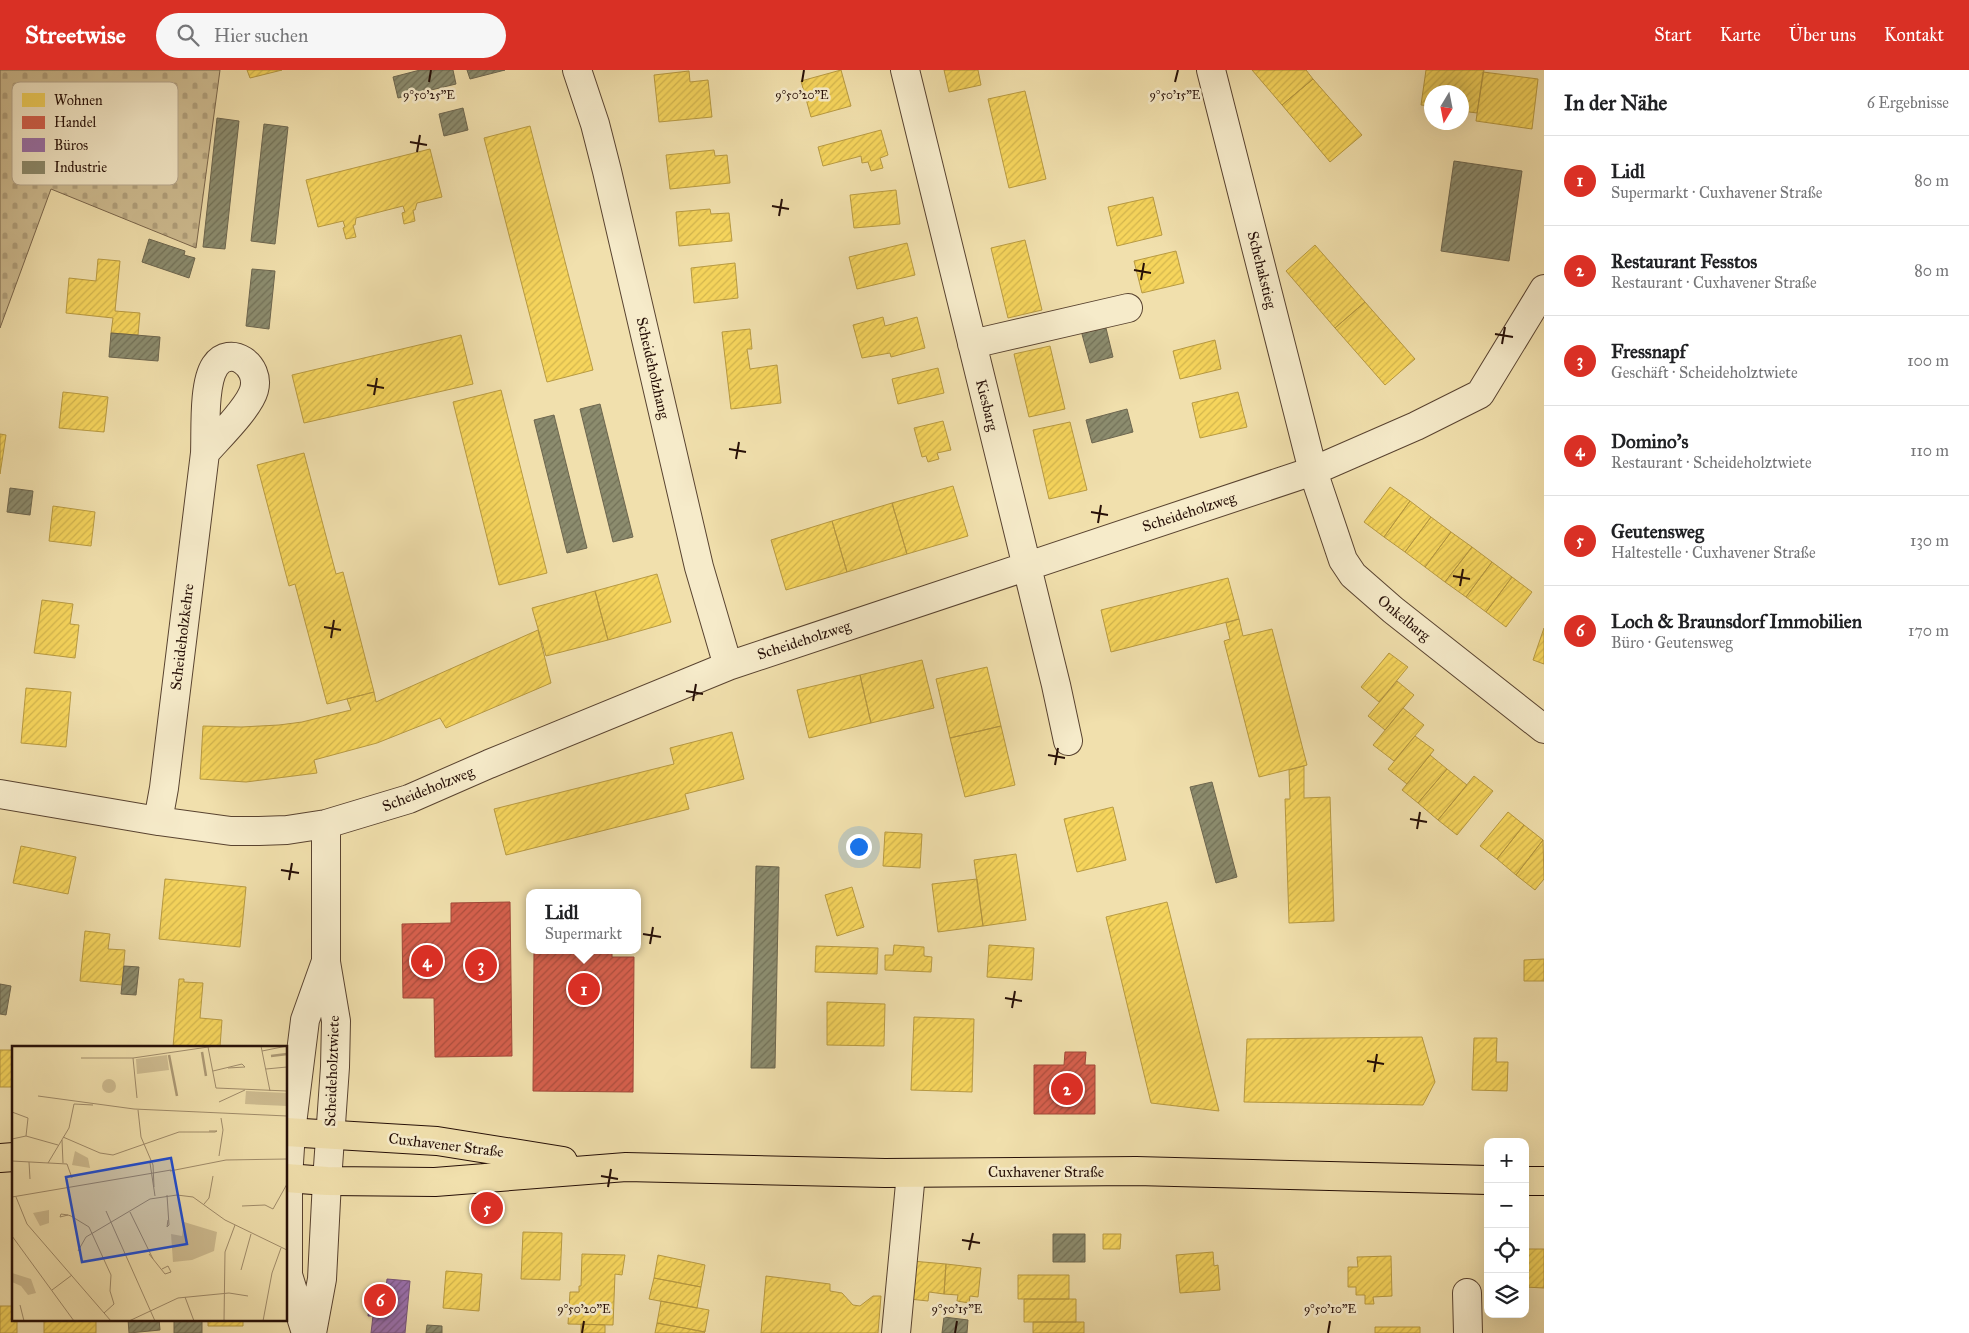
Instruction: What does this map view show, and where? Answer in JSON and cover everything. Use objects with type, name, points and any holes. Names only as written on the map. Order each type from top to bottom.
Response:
[{"type":"main road","name":"Cuxhavener Straße","points":[[289,1132],[437,1141],[605,1168]]},
{"type":"main road","name":"Cuxhavener Straße","points":[[288,1178],[326,1181],[435,1182],[605,1168],[911,1173],[1136,1171],[1484,1180]]},
{"type":"main road","points":[[1529,1181],[1544,1181]]},
{"type":"street","name":"Scheideholzhang","points":[[577,70],[608,171],[697,557],[728,666]]},
{"type":"street","name":"Kiesbarg","points":[[905,70],[1068,741]]},
{"type":"street","name":"Schehakstieg","points":[[1211,70],[1313,471]]},
{"type":"street","name":"Scheideholzweg","points":[[0,794],[158,821],[240,831],[287,830],[326,824],[409,800],[489,764],[728,666],[1313,471],[1416,426],[1480,394],[1544,289]]},
{"type":"street","points":[[972,344],[1128,308]]},
{"type":"street","name":"Scheideholzkehre","points":[[158,821],[205,453]]},
{"type":"street","name":"Onkelbarg","points":[[1313,471],[1343,560],[1353,575],[1544,729]]},
{"type":"street","name":"Scheideholztwiete","points":[[312,1333],[322,1278],[326,1181],[335,1067],[336,1021],[326,962],[326,824]]},
{"type":"street","name":"Scheideholztwiete","points":[[288,1155],[289,1132],[305,1020],[326,962]]},
{"type":"street","points":[[896,1333],[911,1173]]},
{"type":"street","name":"Scheideholztwiete","points":[[288,1275],[306,1333]]},
{"type":"street","points":[[1467,1293],[1468,1333]]},
{"type":"green space","points":[[0,70],[220,70],[196,248],[51,189],[0,328]]},
{"type":"building: Wohnen","points":[[247,70],[282,70],[250,78]]},
{"type":"building: Wohnen","points":[[841,70],[851,106],[811,117],[801,81]]},
{"type":"building: Wohnen","points":[[944,70],[978,70],[981,85],[949,92]]},
{"type":"building: Wohnen","points":[[1252,70],[1306,70],[1313,79],[1282,105]]},
{"type":"building: Wohnen","points":[[1426,70],[1484,70],[1477,113],[1469,112],[1469,85],[1424,85],[1424,105],[1421,105]]},
{"type":"building: Wohnen","points":[[689,71],[690,82],[708,80],[712,117],[659,122],[654,75]]},
{"type":"building: Wohnen","points":[[1483,72],[1538,79],[1532,129],[1476,121]]},
{"type":"building: Wohnen","points":[[1313,79],[1362,135],[1330,162],[1282,105]]},
{"type":"building: Wohnen","points":[[1025,91],[1046,179],[1009,188],[988,99]]},
{"type":"building: Wohnen","points":[[530,126],[593,370],[547,382],[484,138]]},
{"type":"building: Wohnen","points":[[881,130],[888,155],[880,158],[883,168],[871,171],[868,162],[862,163],[861,156],[823,166],[818,147]]},
{"type":"building: Wohnen","points":[[430,149],[442,197],[417,203],[415,210],[413,210],[415,221],[404,224],[402,213],[405,212],[403,206],[356,218],[355,225],[353,225],[356,237],[346,239],[343,221],[318,227],[306,180]]},
{"type":"building: Wohnen","points":[[714,150],[715,156],[727,155],[730,183],[670,189],[666,155]]},
{"type":"building: Wohnen","points":[[896,190],[900,224],[854,228],[850,195]]},
{"type":"building: Wohnen","points":[[1153,197],[1162,235],[1117,246],[1108,207]]},
{"type":"building: Wohnen","points":[[710,209],[711,214],[729,213],[732,241],[679,246],[676,212]]},
{"type":"building: Wohnen","points":[[1025,240],[1042,310],[1008,318],[991,248]]},
{"type":"building: Wohnen","points":[[907,243],[915,275],[857,289],[849,257]]},
{"type":"building: Wohnen","points":[[1315,245],[1365,302],[1335,328],[1286,271]]},
{"type":"building: Wohnen","points":[[1176,251],[1184,283],[1142,293],[1134,261]]},
{"type":"building: Wohnen","points":[[98,259],[120,261],[115,311],[140,313],[138,335],[111,333],[113,318],[66,313],[69,278],[96,281]]},
{"type":"building: Wohnen","points":[[735,263],[738,298],[694,303],[691,268]]},
{"type":"building: Wohnen","points":[[1365,302],[1415,359],[1385,385],[1335,328]]},
{"type":"building: Wohnen","points":[[883,317],[885,326],[917,317],[925,348],[891,357],[890,353],[862,358],[853,325]]},
{"type":"building: Wohnen","points":[[750,329],[752,349],[747,349],[750,369],[777,365],[781,403],[731,409],[722,332]]},
{"type":"building: Wohnen","points":[[461,335],[473,384],[304,423],[292,375]]},
{"type":"building: Wohnen","points":[[1215,340],[1221,369],[1180,379],[1173,351]]},
{"type":"building: Wohnen","points":[[1050,346],[1065,409],[1029,417],[1014,354]]},
{"type":"building: Wohnen","points":[[938,368],[944,393],[898,404],[892,379]]},
{"type":"building: Wohnen","points":[[501,390],[547,573],[499,585],[453,402]]},
{"type":"building: Wohnen","points":[[63,392],[108,397],[104,432],[59,428]]},
{"type":"building: Wohnen","points":[[1238,392],[1247,427],[1200,438],[1192,403]]},
{"type":"building: Wohnen","points":[[943,421],[951,450],[937,453],[939,459],[928,462],[926,456],[922,457],[914,428]]},
{"type":"building: Wohnen","points":[[1070,422],[1087,490],[1049,499],[1033,430]]},
{"type":"building: Wohnen","points":[[0,434],[6,435],[0,474]]},
{"type":"building: Wohnen","points":[[304,453],[336,574],[343,572],[374,692],[327,704],[295,584],[289,586],[257,465]]},
{"type":"building: Wohnen","points":[[953,486],[968,536],[907,554],[892,503]]},
{"type":"building: Wohnen","points":[[1390,487],[1410,501],[1384,537],[1364,522]]},
{"type":"building: Wohnen","points":[[1410,501],[1431,517],[1405,552],[1384,537]]},
{"type":"building: Wohnen","points":[[892,503],[907,554],[847,572],[832,521]]},
{"type":"building: Wohnen","points":[[53,506],[95,512],[91,546],[49,541]]},
{"type":"building: Wohnen","points":[[1431,517],[1451,532],[1425,567],[1405,552]]},
{"type":"building: Wohnen","points":[[832,521],[847,572],[786,590],[771,540]]},
{"type":"building: Wohnen","points":[[1451,532],[1472,547],[1445,582],[1425,567]]},
{"type":"building: Wohnen","points":[[1472,547],[1492,562],[1466,597],[1445,582]]},
{"type":"building: Wohnen","points":[[1492,562],[1512,577],[1486,612],[1466,597]]},
{"type":"building: Wohnen","points":[[657,574],[671,622],[608,640],[595,591]]},
{"type":"building: Wohnen","points":[[1512,577],[1532,592],[1506,627],[1486,612]]},
{"type":"building: Wohnen","points":[[1228,578],[1239,619],[1111,652],[1101,610]]},
{"type":"building: Wohnen","points":[[595,591],[608,640],[546,656],[532,608]]},
{"type":"building: Wohnen","points":[[42,600],[73,604],[70,624],[79,625],[75,658],[34,653]]},
{"type":"building: Wohnen","points":[[1239,619],[1243,636],[1272,629],[1307,765],[1259,777],[1224,641],[1230,639],[1226,623]]},
{"type":"building: Wohnen","points":[[1544,628],[1544,664],[1533,660]]},
{"type":"building: Wohnen","points":[[538,630],[551,683],[446,728],[440,718],[377,743],[314,760],[317,773],[246,782],[200,779],[203,726],[279,725],[302,722],[351,710],[347,699],[374,692],[376,702]]},
{"type":"building: Wohnen","points":[[1389,653],[1408,667],[1379,702],[1361,687]]},
{"type":"building: Wohnen","points":[[922,660],[934,708],[871,723],[860,675]]},
{"type":"building: Wohnen","points":[[987,667],[1001,726],[950,738],[936,679]]},
{"type":"building: Wohnen","points":[[860,675],[871,723],[809,738],[797,690]]},
{"type":"building: Wohnen","points":[[1397,681],[1414,695],[1385,730],[1368,716]]},
{"type":"building: Wohnen","points":[[26,688],[71,692],[66,747],[21,743]]},
{"type":"building: Wohnen","points":[[1403,708],[1424,725],[1394,761],[1373,745]]},
{"type":"building: Wohnen","points":[[1001,726],[1015,785],[965,797],[950,738]]},
{"type":"building: Wohnen","points":[[732,732],[744,779],[685,794],[689,809],[506,855],[494,809],[674,764],[670,748]]},
{"type":"building: Wohnen","points":[[1415,736],[1434,750],[1407,784],[1388,769]]},
{"type":"building: Wohnen","points":[[1430,755],[1447,769],[1418,803],[1402,790]]},
{"type":"building: Wohnen","points":[[1304,766],[1304,798],[1330,797],[1334,921],[1289,923],[1285,799],[1290,799],[1289,770]]},
{"type":"building: Wohnen","points":[[1447,769],[1467,785],[1438,820],[1418,803]]},
{"type":"building: Wohnen","points":[[1474,776],[1493,791],[1457,835],[1438,820]]},
{"type":"building: Wohnen","points":[[1113,807],[1126,860],[1077,872],[1064,819]]},
{"type":"building: Wohnen","points":[[1508,812],[1524,825],[1497,859],[1480,846]]},
{"type":"building: Wohnen","points":[[1524,825],[1543,840],[1516,875],[1497,859]]},
{"type":"building: Wohnen","points":[[885,832],[922,834],[920,868],[883,866]]},
{"type":"building: Wohnen","points":[[1543,840],[1544,879],[1535,890],[1516,875]]},
{"type":"building: Wohnen","points":[[21,846],[76,857],[68,894],[13,883]]},
{"type":"building: Wohnen","points":[[1016,854],[1026,920],[983,926],[974,860]]},
{"type":"building: Wohnen","points":[[165,879],[246,887],[240,947],[159,939]]},
{"type":"building: Wohnen","points":[[977,879],[983,926],[938,932],[932,884]]},
{"type":"building: Wohnen","points":[[852,887],[864,927],[837,936],[825,895]]},
{"type":"building: Wohnen","points":[[1167,902],[1219,1111],[1151,1103],[1106,917]]},
{"type":"building: Wohnen","points":[[85,931],[110,934],[108,949],[125,950],[122,985],[80,981]]},
{"type":"building: Wohnen","points":[[894,945],[924,947],[924,956],[932,957],[931,972],[885,970],[885,955],[893,955]]},
{"type":"building: Wohnen","points":[[989,945],[1034,948],[1032,980],[987,977]]},
{"type":"building: Wohnen","points":[[816,946],[878,948],[877,974],[815,972]]},
{"type":"building: Wohnen","points":[[1544,959],[1544,981],[1524,981],[1524,960]]},
{"type":"building: Wohnen","points":[[179,979],[184,979],[184,982],[203,983],[200,1018],[222,1020],[220,1046],[173,1046]]},
{"type":"building: Wohnen","points":[[827,1002],[885,1004],[884,1046],[827,1045]]},
{"type":"building: Wohnen","points":[[914,1017],[974,1019],[972,1092],[911,1090]]},
{"type":"building: Wohnen","points":[[1422,1037],[1435,1082],[1423,1105],[1244,1102],[1247,1039]]},
{"type":"building: Wohnen","points":[[1474,1038],[1497,1038],[1496,1062],[1508,1062],[1507,1091],[1472,1090]]},
{"type":"building: Wohnen","points":[[0,1050],[12,1050],[12,1087],[0,1087]]},
{"type":"building: Wohnen","points":[[523,1232],[562,1233],[560,1280],[521,1279]]},
{"type":"building: Wohnen","points":[[1103,1234],[1121,1234],[1120,1249],[1103,1249]]},
{"type":"building: Wohnen","points":[[1529,1249],[1544,1249],[1544,1288],[1529,1287]]},
{"type":"building: Wohnen","points":[[1213,1252],[1214,1266],[1218,1265],[1220,1290],[1180,1293],[1176,1255]]},
{"type":"building: Wohnen","points":[[582,1254],[625,1255],[622,1275],[615,1274],[613,1325],[568,1324],[570,1292],[579,1292],[579,1286],[581,1286]]},
{"type":"building: Wohnen","points":[[658,1255],[705,1265],[701,1287],[654,1278]]},
{"type":"building: Wohnen","points":[[1391,1256],[1392,1296],[1373,1297],[1374,1304],[1365,1304],[1365,1295],[1356,1295],[1356,1287],[1348,1287],[1348,1267],[1358,1267],[1357,1257]]},
{"type":"building: Wohnen","points":[[912,1261],[946,1264],[944,1294],[929,1292],[928,1301],[909,1299]]},
{"type":"building: Wohnen","points":[[946,1264],[981,1268],[978,1297],[970,1296],[969,1303],[957,1301],[958,1295],[944,1294]]},
{"type":"building: Wohnen","points":[[446,1271],[482,1274],[479,1311],[443,1308]]},
{"type":"building: Wohnen","points":[[1018,1275],[1069,1275],[1069,1299],[1018,1299]]},
{"type":"building: Wohnen","points":[[766,1276],[830,1284],[830,1291],[842,1293],[853,1305],[860,1306],[873,1296],[881,1296],[878,1333],[761,1333]]},
{"type":"building: Wohnen","points":[[654,1278],[701,1287],[697,1308],[649,1299]]},
{"type":"building: Wohnen","points":[[1024,1299],[1076,1299],[1076,1322],[1024,1322]]},
{"type":"building: Wohnen","points":[[661,1301],[709,1310],[705,1332],[657,1323]]},
{"type":"building: Wohnen","points":[[0,1306],[12,1306],[12,1320],[17,1320],[17,1333],[0,1333]]},
{"type":"building: Wohnen","points":[[44,1320],[96,1320],[96,1333],[44,1333]]},
{"type":"building: Wohnen","points":[[208,1320],[243,1320],[243,1326],[208,1326]]},
{"type":"building: Wohnen","points":[[1033,1322],[1084,1322],[1084,1333],[1033,1333]]},
{"type":"building: Wohnen","points":[[657,1323],[705,1332],[655,1333]]},
{"type":"building: Wohnen","points":[[581,1324],[605,1325],[605,1333],[581,1333]]},
{"type":"building: Wohnen","points":[[1375,1327],[1420,1327],[1420,1333],[1375,1333]]},
{"type":"building: Handel","points":[[510,902],[512,1056],[435,1057],[434,998],[403,998],[402,924],[451,923],[451,903]]},
{"type":"building: Handel","points":[[534,954],[612,954],[612,957],[634,957],[633,1092],[533,1091]]},
{"type":"building: Handel","points":[[1065,1052],[1086,1052],[1085,1065],[1095,1065],[1095,1114],[1034,1114],[1034,1065],[1064,1065]]},
{"type":"building: Büros","points":[[387,1279],[410,1281],[405,1333],[371,1333],[373,1316],[368,1316],[370,1295],[385,1297]]},
{"type":"building: Industrie","points":[[420,70],[453,70],[456,84],[398,98],[393,77]]},
{"type":"building: Industrie","points":[[467,70],[505,70],[470,79]]},
{"type":"building: Industrie","points":[[463,108],[468,130],[444,136],[439,114]]},
{"type":"building: Industrie","points":[[217,118],[239,121],[225,249],[203,247]]},
{"type":"building: Industrie","points":[[264,124],[288,127],[275,244],[251,241]]},
{"type":"building: Industrie","points":[[1454,161],[1522,171],[1509,261],[1441,251]]},
{"type":"building: Industrie","points":[[149,239],[185,251],[184,255],[195,258],[189,278],[142,262]]},
{"type":"building: Industrie","points":[[252,269],[275,271],[269,329],[246,326]]},
{"type":"building: Industrie","points":[[1104,320],[1113,357],[1090,363],[1080,327]]},
{"type":"building: Industrie","points":[[111,333],[160,337],[158,361],[109,357]]},
{"type":"building: Industrie","points":[[600,404],[633,537],[613,542],[580,409]]},
{"type":"building: Industrie","points":[[1127,409],[1133,432],[1092,443],[1086,420]]},
{"type":"building: Industrie","points":[[554,415],[587,548],[567,553],[534,420]]},
{"type":"building: Industrie","points":[[10,488],[33,491],[30,515],[7,512]]},
{"type":"building: Industrie","points":[[1212,782],[1237,877],[1216,883],[1190,787]]},
{"type":"building: Industrie","points":[[756,866],[779,867],[775,1068],[751,1068]]},
{"type":"building: Industrie","points":[[124,966],[139,967],[136,995],[121,994]]},
{"type":"building: Industrie","points":[[0,984],[11,986],[6,1015],[0,1014]]},
{"type":"building: Industrie","points":[[1053,1234],[1085,1234],[1085,1262],[1053,1262]]},
{"type":"building: Industrie","points":[[944,1317],[968,1320],[967,1333],[942,1333]]},
{"type":"building: Industrie","points":[[128,1320],[159,1320],[160,1330],[129,1333]]},
{"type":"building: Industrie","points":[[174,1320],[202,1320],[202,1333],[174,1333]]},
{"type":"building: Industrie","points":[[427,1325],[442,1326],[442,1333],[426,1333]]},
{"type":"place","name":"Domino's","points":[[427,961]]},
{"type":"place","name":"Fressnapf","points":[[481,965]]},
{"type":"place","name":"Lidl","points":[[584,989]]},
{"type":"place","name":"Restaurant Fesstos","points":[[1067,1089]]},
{"type":"place","name":"Geutensweg","points":[[487,1208]]},
{"type":"place","name":"Loch & Braunsdorf Immobilien","points":[[380,1300]]}]
